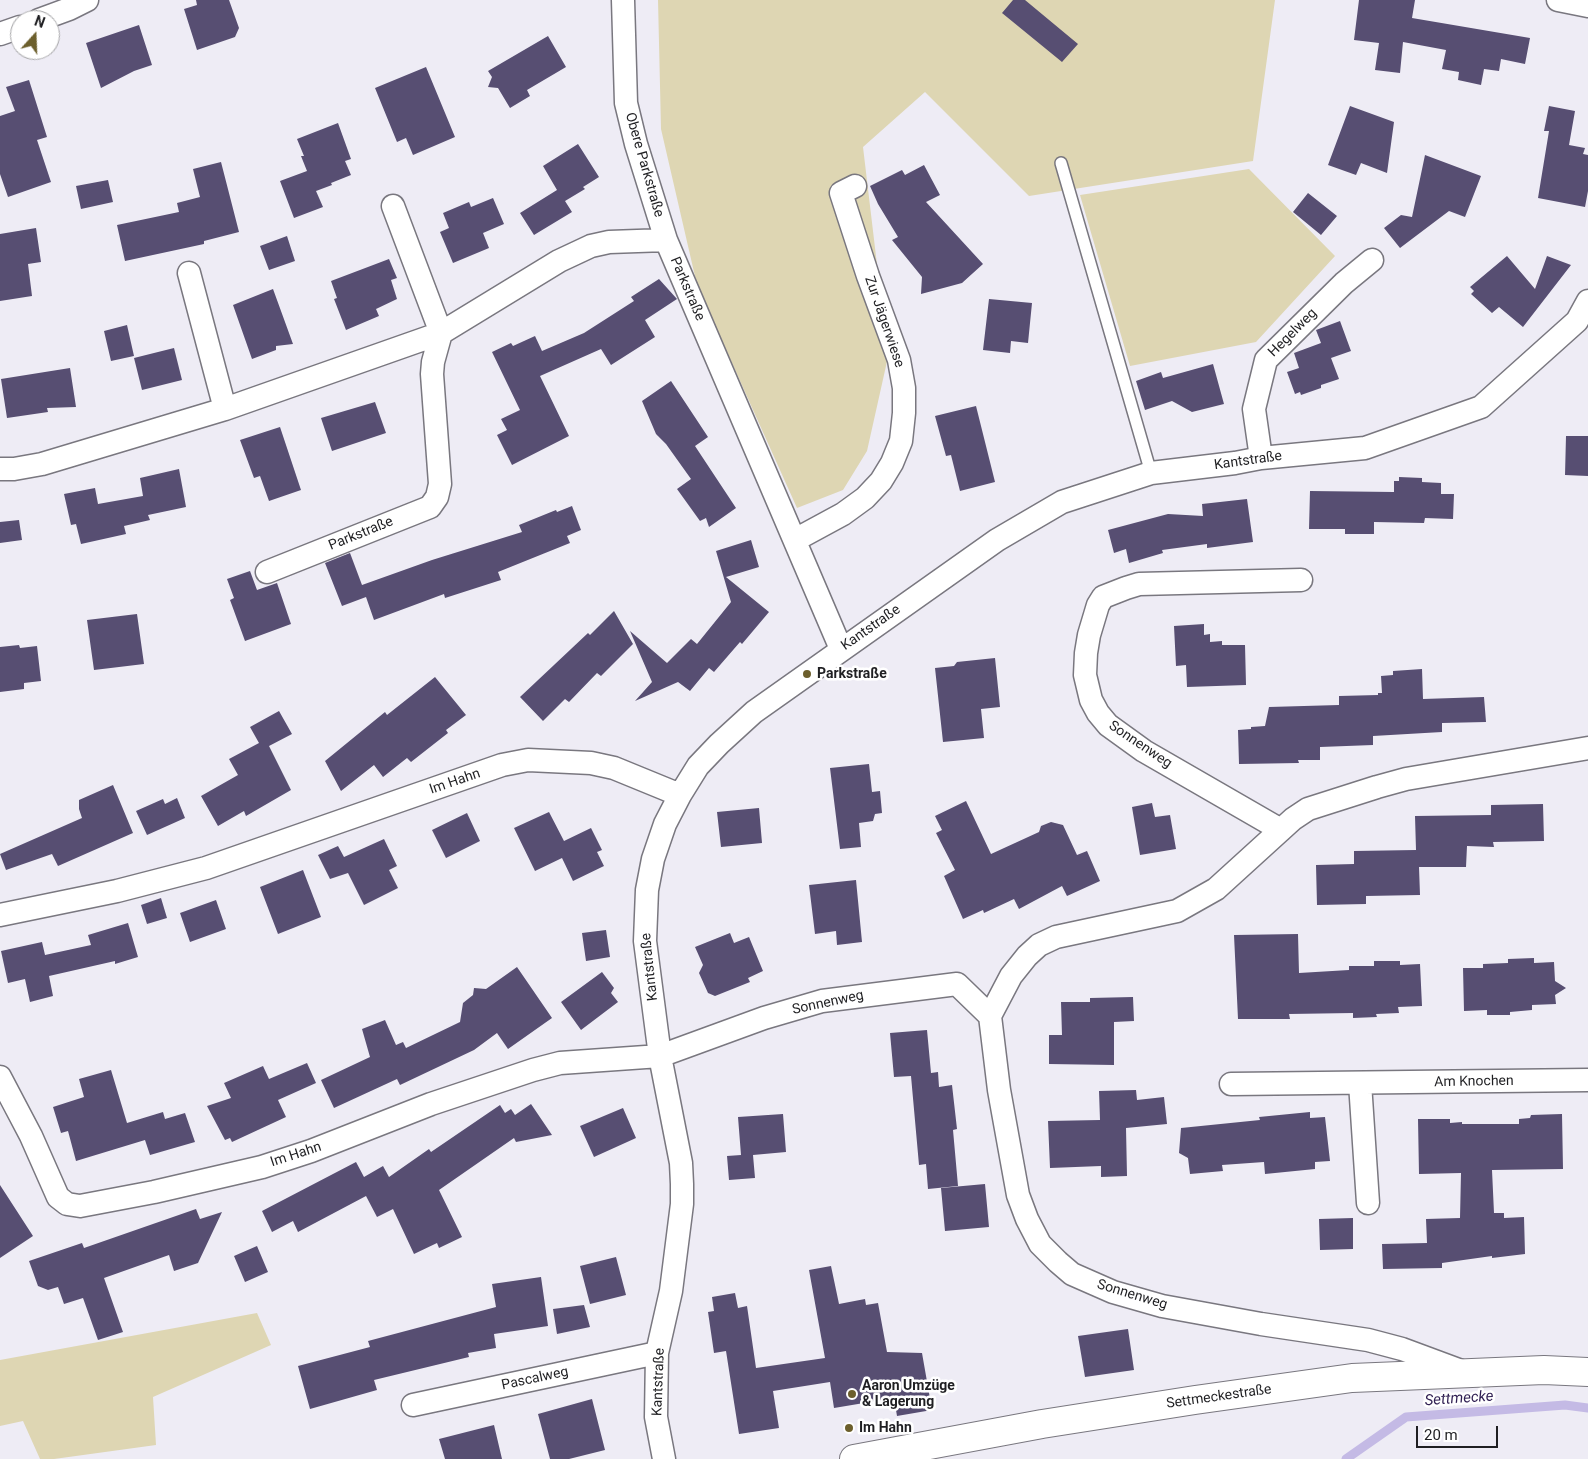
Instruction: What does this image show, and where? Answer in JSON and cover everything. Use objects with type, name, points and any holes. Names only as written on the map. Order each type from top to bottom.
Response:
[{"type":"street","points":[[60,11],[87,0]]},
{"type":"street","name":"Obere Parkstraße","points":[[623,0],[626,103],[636,144],[666,240]]},
{"type":"street","points":[[1558,0],[1588,6]]},
{"type":"street","name":"Zur Jägerwiese","points":[[795,540],[843,514],[865,498],[881,481],[901,441],[904,388],[899,360],[868,276],[841,193],[855,186]]},
{"type":"street","points":[[394,206],[441,333]]},
{"type":"street","name":"Parkstraße","points":[[0,469],[14,469],[42,464],[225,409],[441,333],[559,261],[591,246],[608,242],[666,240],[841,649]]},
{"type":"street","name":"Hegelweg","points":[[1261,458],[1254,409],[1266,360],[1344,283],[1372,260]]},
{"type":"street","points":[[189,273],[225,409]]},
{"type":"street","name":"Kantstraße","points":[[664,1459],[656,1417],[658,1353],[671,1291],[682,1198],[681,1163],[660,1056],[645,941],[647,890],[653,859],[665,824],[698,766],[754,712],[998,540],[1062,502],[1151,473],[1261,458],[1365,448],[1481,407],[1578,321],[1588,301]]},
{"type":"street","name":"Parkstraße","points":[[266,572],[430,507],[437,497],[440,484],[432,374],[433,362],[441,333]]},
{"type":"street","name":"Sonnenweg","points":[[1281,830],[1144,751],[1108,725],[1098,713],[1091,700],[1085,675],[1086,654],[1098,605],[1104,598],[1126,588],[1139,584],[1301,580]]},
{"type":"street","points":[[990,1016],[1012,976],[1027,956],[1039,945],[1056,937],[1177,912],[1216,889],[1293,819],[1308,809],[1415,777],[1588,748]]},
{"type":"street","name":"Im Hahn","points":[[0,915],[117,891],[206,868],[502,765],[528,760],[591,763],[622,771],[680,795]]},
{"type":"street","name":"Sonnenweg","points":[[660,1056],[764,1018],[822,1002],[957,984],[990,1016],[999,1090],[1018,1195],[1027,1220],[1040,1244],[1072,1274],[1113,1292],[1162,1306],[1261,1324],[1368,1340],[1402,1349],[1465,1373]]},
{"type":"street","name":"Im Hahn","points":[[0,1077],[31,1136],[58,1197],[67,1204],[80,1206],[154,1192],[262,1167],[311,1151],[431,1104],[533,1070],[560,1063],[660,1056]]},
{"type":"street","name":"Am Knochen","points":[[1230,1084],[1588,1080]]},
{"type":"street","points":[[1360,1083],[1368,1203]]},
{"type":"street","name":"Pascalweg","points":[[413,1405],[658,1353]]},
{"type":"street","name":"Settmeckestraße","points":[[854,1459],[1052,1423],[1352,1378],[1544,1370],[1588,1372]]},
{"type":"lane","points":[[1061,163],[1151,473]]},
{"type":"shaded area","points":[[658,0],[1275,0],[1253,161],[1029,196],[925,92],[863,147],[888,357],[867,451],[843,490],[797,508],[697,285],[661,129]]},
{"type":"shaded area","points":[[1249,169],[1335,256],[1256,342],[1130,366],[1080,195]]},
{"type":"shaded area","points":[[257,1313],[271,1345],[153,1397],[156,1445],[54,1459],[40,1459],[23,1421],[0,1426],[0,1360]]},
{"type":"building","points":[[196,0],[229,0],[239,28],[235,37],[197,50],[184,9],[197,5]]},
{"type":"building","points":[[1013,0],[1025,0],[1078,44],[1062,62],[1002,13]]},
{"type":"building","points":[[1359,0],[1415,0],[1412,18],[1530,38],[1525,64],[1501,59],[1499,71],[1484,69],[1481,85],[1458,80],[1459,72],[1442,69],[1446,50],[1403,42],[1400,73],[1375,70],[1379,43],[1354,40]]},
{"type":"building","points":[[139,25],[152,65],[134,71],[101,88],[86,43]]},
{"type":"building","points":[[548,36],[566,67],[527,90],[530,96],[510,108],[498,88],[488,87],[492,77],[488,71]]},
{"type":"building","points":[[426,67],[455,137],[413,155],[406,138],[397,142],[375,88]]},
{"type":"building","points":[[29,80],[47,137],[37,140],[51,182],[8,197],[0,174],[0,116],[15,111],[6,87]]},
{"type":"building","points":[[1350,106],[1394,122],[1387,173],[1361,163],[1356,175],[1328,165]]},
{"type":"building","points":[[1549,106],[1575,111],[1569,145],[1585,148],[1583,154],[1588,155],[1588,191],[1585,207],[1538,198],[1549,131],[1544,131]]},
{"type":"building","points":[[338,123],[351,159],[345,161],[351,175],[316,191],[323,207],[294,218],[280,181],[307,171],[301,156],[304,156],[297,139]]},
{"type":"building","points":[[578,144],[599,177],[583,187],[585,189],[565,201],[572,212],[534,235],[520,213],[557,190],[543,166]]},
{"type":"building","points":[[1425,155],[1481,176],[1465,217],[1449,211],[1400,248],[1384,228],[1401,215],[1412,217]]},
{"type":"building","points":[[221,162],[239,232],[204,241],[204,244],[125,261],[117,225],[179,212],[177,203],[200,197],[193,169]]},
{"type":"building","points":[[924,165],[940,195],[926,202],[983,264],[962,283],[921,294],[922,277],[892,240],[898,237],[878,204],[870,186],[902,170],[905,175]]},
{"type":"building","points":[[108,180],[113,202],[81,209],[76,186]]},
{"type":"building","points":[[1308,193],[1337,216],[1321,235],[1293,212]]},
{"type":"building","points":[[493,198],[504,224],[483,233],[489,248],[453,263],[440,232],[449,228],[443,213],[469,202],[471,207]]},
{"type":"building","points":[[36,228],[41,262],[28,264],[32,296],[0,301],[0,234]]},
{"type":"building","points":[[287,236],[295,261],[269,270],[260,246]]},
{"type":"building","points":[[1507,256],[1535,289],[1547,256],[1571,265],[1523,327],[1499,307],[1492,313],[1471,294],[1474,291],[1470,287]]},
{"type":"building","points":[[389,259],[397,278],[391,280],[397,299],[376,309],[379,316],[346,330],[334,299],[337,298],[331,281]]},
{"type":"building","points":[[659,279],[677,299],[645,320],[655,337],[611,365],[601,349],[540,376],[569,436],[512,465],[497,435],[507,430],[501,419],[520,410],[492,352],[511,343],[513,346],[535,336],[542,351],[584,333],[634,301],[631,297]]},
{"type":"building","points":[[273,289],[293,344],[276,346],[276,350],[252,359],[233,305]]},
{"type":"building","points":[[989,299],[1032,303],[1028,343],[1011,341],[1010,353],[983,350]]},
{"type":"building","points":[[1340,321],[1351,351],[1331,358],[1339,379],[1301,395],[1300,392],[1295,394],[1287,372],[1299,368],[1294,353],[1321,343],[1316,330]]},
{"type":"building","points":[[127,325],[134,356],[111,361],[104,331]]},
{"type":"building","points":[[174,348],[182,380],[142,390],[134,358]]},
{"type":"building","points":[[1213,364],[1224,404],[1192,412],[1172,401],[1145,410],[1136,381],[1161,372],[1163,378]]},
{"type":"building","points":[[70,368],[76,407],[47,408],[48,412],[7,418],[1,379]]},
{"type":"building","points":[[671,381],[708,437],[695,446],[736,508],[709,527],[706,518],[700,521],[677,489],[691,479],[666,444],[656,434],[642,401]]},
{"type":"building","points":[[375,402],[386,433],[332,451],[321,418]]},
{"type":"building","points":[[976,406],[995,482],[960,491],[951,455],[946,456],[935,416]]},
{"type":"building","points":[[280,427],[301,490],[269,501],[260,476],[254,478],[240,440]]},
{"type":"building","points":[[1566,436],[1588,436],[1588,476],[1565,475]]},
{"type":"building","points":[[179,469],[186,507],[148,515],[150,520],[124,526],[126,534],[81,544],[76,524],[71,525],[64,494],[95,488],[98,504],[143,496],[140,478]]},
{"type":"building","points":[[1399,477],[1422,478],[1422,482],[1441,483],[1441,494],[1454,494],[1453,519],[1425,518],[1424,523],[1374,522],[1374,534],[1345,534],[1345,529],[1309,529],[1310,491],[1394,492],[1394,481],[1399,481]]},
{"type":"building","points":[[1247,499],[1253,542],[1207,548],[1207,544],[1162,550],[1163,553],[1129,563],[1126,549],[1114,553],[1108,530],[1168,514],[1203,516],[1202,504]]},
{"type":"building","points":[[572,506],[581,530],[567,536],[570,543],[498,572],[501,580],[445,598],[444,594],[374,620],[366,597],[342,606],[325,563],[350,553],[362,585],[432,560],[522,532],[519,525],[556,510],[557,512]]},
{"type":"building","points":[[19,520],[22,540],[0,543],[0,522]]},
{"type":"building","points":[[751,540],[759,567],[726,577],[769,612],[742,644],[740,642],[714,672],[709,668],[690,691],[678,682],[635,701],[652,682],[630,631],[667,663],[691,639],[697,644],[731,602],[716,551]]},
{"type":"building","points":[[250,571],[257,590],[277,583],[291,624],[245,641],[230,600],[234,598],[227,579]]},
{"type":"building","points":[[614,611],[633,644],[601,676],[597,673],[569,702],[565,699],[543,721],[520,697],[588,633],[590,635]]},
{"type":"building","points":[[137,614],[144,664],[94,670],[87,620]]},
{"type":"building","points":[[1204,624],[1204,635],[1210,634],[1210,642],[1222,641],[1222,645],[1245,645],[1246,685],[1187,687],[1186,665],[1176,666],[1174,626]]},
{"type":"building","points":[[19,645],[20,648],[37,646],[41,681],[24,683],[24,689],[0,692],[0,647]]},
{"type":"building","points":[[995,658],[1000,707],[981,709],[984,738],[943,742],[935,668],[954,666],[957,662]]},
{"type":"building","points":[[1422,669],[1423,699],[1484,697],[1486,722],[1442,723],[1442,732],[1373,736],[1373,745],[1320,747],[1320,760],[1298,760],[1299,763],[1239,764],[1238,730],[1265,726],[1269,707],[1339,705],[1339,696],[1378,695],[1378,693],[1382,693],[1381,676],[1393,675],[1393,671]]},
{"type":"building","points":[[435,677],[466,715],[446,730],[448,733],[411,762],[407,758],[383,777],[374,765],[341,791],[325,761],[385,712],[387,715]]},
{"type":"building","points":[[279,711],[292,734],[269,746],[291,790],[246,816],[244,811],[218,826],[201,796],[238,775],[229,759],[259,743],[250,727]]},
{"type":"building","points":[[869,764],[872,792],[880,791],[882,813],[875,814],[873,821],[859,823],[861,847],[840,849],[830,768]]},
{"type":"building","points":[[113,785],[133,833],[58,866],[52,854],[6,870],[0,854],[82,818],[79,800]]},
{"type":"building","points":[[177,798],[185,818],[147,835],[136,811],[163,799],[165,804]]},
{"type":"building","points":[[966,801],[991,854],[1039,832],[1041,826],[1051,822],[1063,825],[1077,855],[1087,851],[1100,881],[1067,896],[1062,886],[1019,909],[1014,899],[984,913],[983,910],[963,919],[944,876],[955,870],[936,833],[942,830],[935,816]]},
{"type":"building","points":[[1152,803],[1155,817],[1170,815],[1176,849],[1140,855],[1132,807]]},
{"type":"building","points":[[1543,804],[1544,841],[1493,842],[1494,847],[1467,846],[1466,867],[1419,867],[1420,895],[1366,896],[1366,904],[1317,905],[1316,865],[1354,864],[1354,851],[1416,850],[1415,816],[1491,815],[1491,805]]},
{"type":"building","points":[[759,808],[762,843],[721,847],[717,812]]},
{"type":"building","points":[[549,812],[564,841],[591,828],[602,850],[597,852],[604,866],[573,881],[562,858],[535,871],[514,828]]},
{"type":"building","points":[[467,813],[480,841],[446,858],[432,830]]},
{"type":"building","points":[[384,839],[397,866],[389,870],[398,888],[364,905],[348,873],[330,879],[318,855],[338,846],[344,857]]},
{"type":"building","points":[[303,870],[321,917],[278,934],[260,887]]},
{"type":"building","points":[[856,880],[862,942],[837,945],[836,931],[815,934],[809,885]]},
{"type":"building","points":[[161,898],[167,918],[147,924],[141,905]]},
{"type":"building","points":[[216,900],[226,929],[190,942],[180,913]]},
{"type":"building","points":[[128,923],[138,957],[115,964],[115,961],[49,976],[53,996],[30,1002],[25,979],[8,983],[1,951],[42,942],[45,955],[91,945],[88,935]]},
{"type":"building","points":[[606,930],[610,957],[586,961],[582,933]]},
{"type":"building","points":[[730,933],[734,943],[749,937],[763,971],[748,978],[750,982],[715,996],[708,993],[699,973],[703,965],[695,947]]},
{"type":"building","points":[[1298,934],[1299,973],[1349,970],[1349,966],[1374,966],[1374,961],[1400,961],[1400,965],[1420,964],[1422,1006],[1398,1007],[1399,1013],[1376,1014],[1377,1017],[1353,1018],[1353,1013],[1289,1014],[1290,1019],[1238,1019],[1234,935]]},
{"type":"building","points":[[1534,958],[1534,963],[1554,962],[1555,981],[1566,988],[1555,995],[1556,1004],[1532,1005],[1532,1010],[1510,1012],[1510,1015],[1487,1015],[1487,1010],[1464,1011],[1463,968],[1483,968],[1483,964],[1508,963],[1508,959]]},
{"type":"building","points":[[517,967],[552,1018],[508,1049],[497,1033],[474,1050],[400,1085],[397,1079],[334,1108],[321,1080],[370,1057],[362,1029],[385,1020],[396,1045],[403,1042],[406,1048],[460,1022],[463,1003],[473,995],[474,988],[486,989]]},
{"type":"building","points":[[602,972],[614,988],[611,993],[618,1002],[581,1030],[561,1002]]},
{"type":"building","points":[[1133,997],[1134,1021],[1114,1022],[1114,1065],[1049,1064],[1049,1035],[1062,1035],[1061,1002],[1090,1002],[1090,998]]},
{"type":"building","points":[[927,1030],[931,1073],[938,1072],[939,1087],[952,1085],[957,1129],[953,1130],[958,1186],[928,1189],[926,1164],[919,1165],[911,1076],[894,1077],[890,1033]]},
{"type":"building","points":[[307,1063],[316,1083],[278,1100],[286,1117],[232,1142],[230,1138],[225,1140],[207,1106],[231,1098],[224,1083],[263,1066],[269,1079]]},
{"type":"building","points":[[111,1070],[127,1123],[163,1112],[165,1119],[185,1113],[195,1142],[150,1155],[145,1140],[76,1161],[68,1131],[61,1133],[53,1107],[84,1097],[79,1079]]},
{"type":"building","points":[[1136,1090],[1137,1100],[1164,1097],[1167,1124],[1126,1128],[1127,1176],[1101,1177],[1101,1166],[1050,1168],[1048,1121],[1100,1120],[1099,1091]]},
{"type":"building","points":[[531,1104],[552,1135],[516,1142],[514,1138],[439,1190],[462,1237],[439,1248],[437,1243],[414,1254],[393,1209],[377,1217],[366,1196],[298,1232],[293,1221],[272,1232],[262,1211],[356,1162],[364,1177],[383,1166],[389,1177],[429,1149],[431,1152],[500,1105],[505,1113],[511,1109],[515,1115]]},
{"type":"building","points":[[623,1108],[636,1138],[594,1157],[580,1126]]},
{"type":"building","points":[[1310,1112],[1310,1118],[1325,1117],[1330,1161],[1315,1162],[1315,1169],[1265,1174],[1264,1162],[1222,1165],[1223,1171],[1190,1174],[1188,1158],[1179,1153],[1181,1128],[1260,1120],[1259,1117]]},
{"type":"building","points":[[783,1114],[786,1152],[753,1155],[755,1178],[729,1180],[727,1156],[741,1155],[738,1117]]},
{"type":"building","points":[[1562,1114],[1563,1169],[1492,1170],[1494,1213],[1504,1213],[1504,1218],[1524,1217],[1525,1254],[1492,1258],[1492,1256],[1442,1263],[1442,1268],[1383,1269],[1382,1244],[1427,1243],[1426,1219],[1460,1218],[1461,1173],[1419,1174],[1418,1119],[1450,1119],[1450,1123],[1462,1122],[1462,1124],[1519,1124],[1519,1119],[1530,1118],[1531,1115]]},
{"type":"building","points":[[985,1184],[989,1227],[945,1231],[941,1188]]},
{"type":"building","points":[[0,1185],[33,1236],[0,1258]]},
{"type":"building","points":[[196,1209],[200,1219],[222,1212],[198,1263],[174,1271],[169,1255],[104,1278],[123,1332],[98,1340],[83,1298],[64,1304],[58,1287],[48,1290],[38,1286],[29,1261],[82,1243],[84,1248]]},
{"type":"building","points":[[1353,1218],[1353,1249],[1320,1250],[1319,1219]]},
{"type":"building","points":[[257,1246],[268,1272],[245,1282],[234,1256]]},
{"type":"building","points":[[616,1257],[626,1295],[590,1304],[580,1266]]},
{"type":"building","points":[[831,1266],[839,1304],[865,1299],[866,1305],[878,1303],[887,1352],[922,1353],[932,1410],[897,1416],[894,1398],[834,1408],[830,1382],[773,1391],[779,1428],[739,1434],[726,1351],[714,1353],[708,1312],[714,1311],[712,1297],[735,1293],[738,1308],[747,1306],[756,1368],[825,1358],[809,1270]]},
{"type":"building","points":[[541,1277],[548,1326],[494,1334],[496,1348],[468,1353],[469,1357],[374,1380],[377,1390],[310,1409],[298,1366],[370,1347],[368,1341],[496,1307],[492,1284]]},
{"type":"building","points":[[584,1305],[590,1327],[557,1334],[553,1309]]},
{"type":"building","points":[[1128,1329],[1134,1370],[1085,1377],[1078,1336]]},
{"type":"building","points":[[592,1399],[605,1450],[569,1459],[550,1459],[538,1414]]},
{"type":"building","points":[[494,1425],[502,1459],[445,1459],[439,1439]]},
{"type":"waterway","name":"Settmecke","points":[[1346,1459],[1406,1417],[1565,1405],[1588,1408]]},
{"type":"place","name":"Parkstraße","points":[[807,674]]},
{"type":"place","name":"Aaron Umzüge & Lagerung","points":[[852,1394]]},
{"type":"place","name":"Im Hahn","points":[[849,1428]]}]
